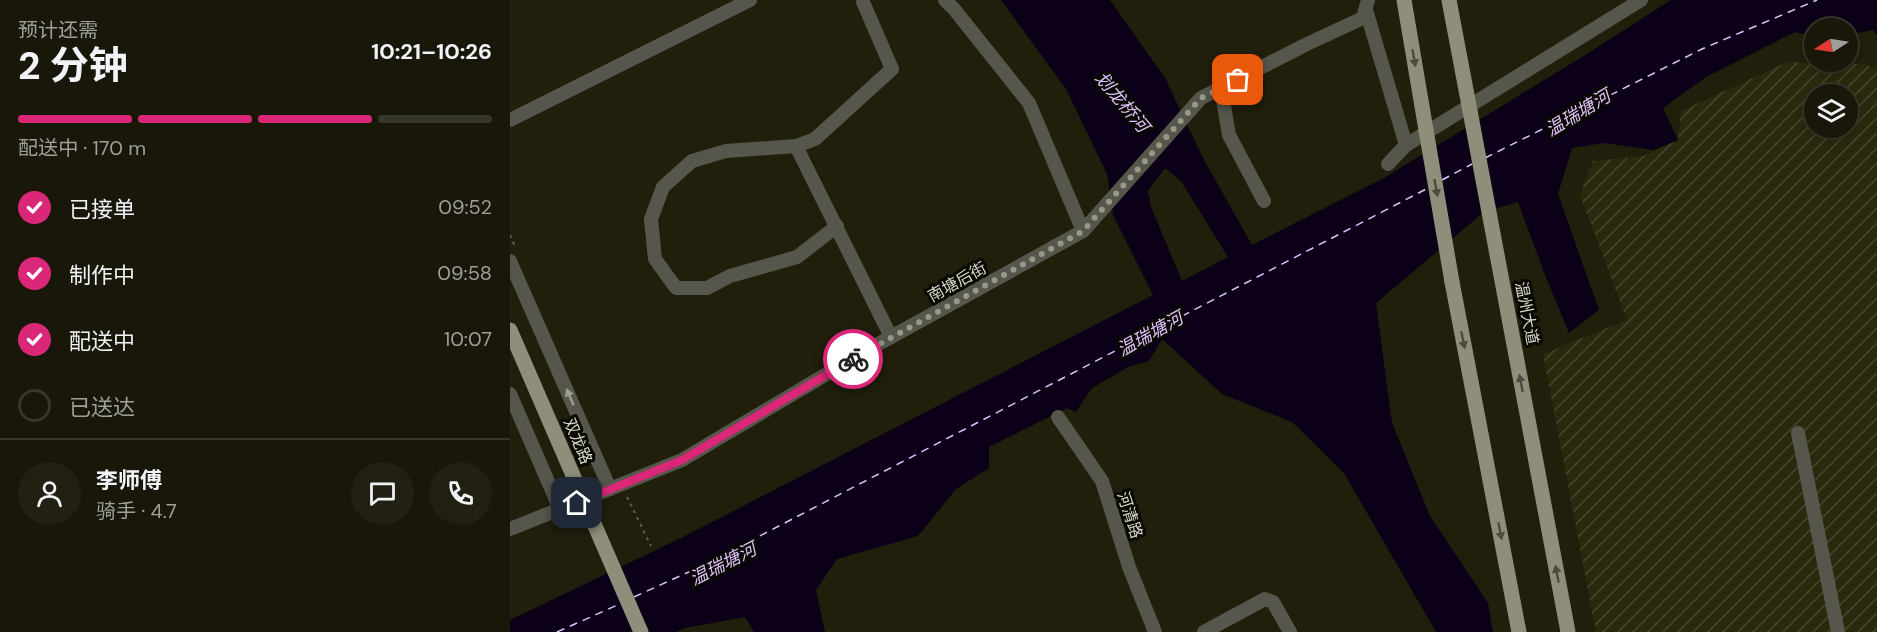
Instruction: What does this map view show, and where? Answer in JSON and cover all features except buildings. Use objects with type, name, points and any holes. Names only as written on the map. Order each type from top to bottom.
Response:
[{"type":"main road","points":[[1404,0],[1452,282],[1518,630]]},
{"type":"main road","name":"温州大道","points":[[1449,0],[1568,632]]},
{"type":"main road","name":"双龙路","points":[[510,330],[642,632]]},
{"type":"street","points":[[510,120],[750,0]]},
{"type":"street","points":[[945,0],[1029,103],[1083,231]]},
{"type":"street","points":[[1388,164],[1406,145],[1641,0]]},
{"type":"street","points":[[837,226],[797,257],[730,276],[707,288],[676,288],[655,259],[651,219],[663,187],[692,161],[726,152],[796,146],[816,138],[892,69],[863,2]]},
{"type":"street","points":[[1367,5],[1406,145]]},
{"type":"street","name":"南塘后街","points":[[510,529],[682,460],[891,337],[1083,231],[1201,98],[1364,18],[1367,5]]},
{"type":"street","points":[[1221,88],[1229,135],[1264,201]]},
{"type":"street","points":[[796,146],[891,337]]},
{"type":"street","points":[[510,261],[610,489]]},
{"type":"street","points":[[510,394],[560,509]]},
{"type":"street","name":"河清路","points":[[1058,417],[1102,481],[1129,567],[1155,632]]},
{"type":"street","points":[[1798,433],[1838,632]]},
{"type":"street","points":[[1204,632],[1224,627],[1265,599],[1273,602],[1290,632]]},
{"type":"shaded area","points":[[1787,62],[1804,62],[1804,72],[1858,72],[1858,64],[1877,68],[1877,632],[1596,632],[1543,354],[1627,320],[1580,195],[1593,161],[1643,156],[1678,140],[1681,111]]},
{"type":"water","points":[[1001,0],[1110,0],[1165,78],[1203,158],[1252,245],[1384,178],[1671,0],[1877,0],[1877,36],[1873,30],[1858,33],[1858,18],[1804,18],[1804,34],[1795,32],[1706,77],[1663,108],[1678,140],[1654,150],[1604,143],[1572,148],[1558,194],[1599,310],[1569,333],[1518,202],[1484,212],[1376,303],[1392,423],[1430,516],[1488,603],[1493,632],[1436,632],[1344,473],[1292,422],[1222,394],[1162,339],[1149,361],[1128,367],[1091,389],[1076,412],[1067,408],[989,447],[989,468],[956,489],[918,536],[837,559],[816,590],[825,632],[754,632],[745,617],[685,628],[676,632],[510,632],[510,620],[681,538],[1153,295],[1113,215],[1107,174],[1066,89]],"holes":[[[1165,168],[1181,181],[1228,257],[1182,281],[1151,207],[1148,191]]]},
{"type":"ferry route","points":[[1485,158],[1702,49],[1817,0]]},
{"type":"ferry route","points":[[1442,180],[1472,164]]},
{"type":"ferry route","points":[[634,597],[704,565],[1430,187]]},
{"type":"ferry route","points":[[557,632],[622,603]]},
{"type":"way so far","points":[[853,359],[1083,231],[1201,98],[1238,80]]},
{"type":"route","points":[[577,503],[682,460],[853,359]]},
{"type":"water label","name":"划龙桥河","points":[[1122,102]]},
{"type":"water label","name":"温瑞塘河","points":[[1578,113]]},
{"type":"water label","name":"温瑞塘河","points":[[1150,334]]},
{"type":"water label","name":"温瑞塘河","points":[[723,564]]}]
